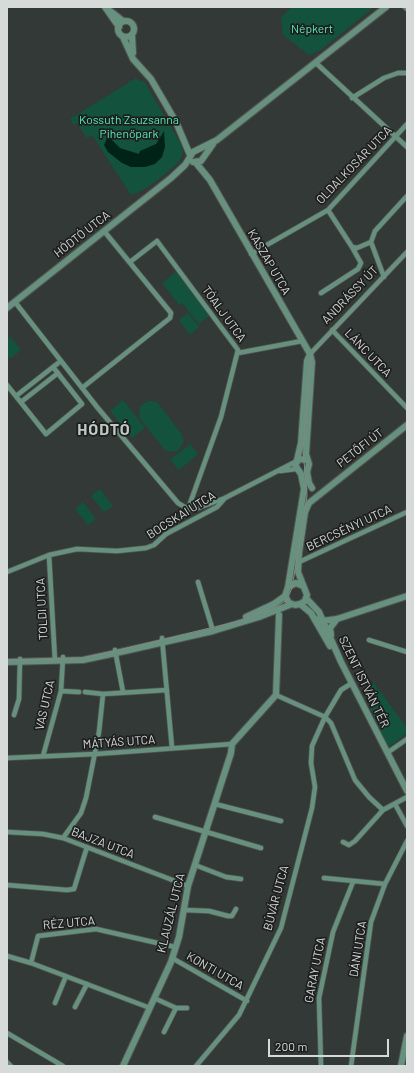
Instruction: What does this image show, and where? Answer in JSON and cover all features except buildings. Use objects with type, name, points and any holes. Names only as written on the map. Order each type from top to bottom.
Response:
[{"type":"street","points":[[105,7],[123,21],[128,21],[133,24],[135,30],[132,35],[135,62]]},
{"type":"street","points":[[105,7],[118,27],[119,32],[124,36],[135,62],[151,79],[182,132],[193,153],[192,161],[199,161],[217,140]]},
{"type":"street","points":[[193,153],[217,140],[386,7]]},
{"type":"street","points":[[118,27],[123,21]]},
{"type":"street","points":[[124,36],[132,35]]},
{"type":"street","points":[[316,63],[352,98],[407,147]]},
{"type":"street","points":[[352,98],[384,78],[398,73],[407,73]]},
{"type":"street","name":"OLDALKOSÁR UTCA","points":[[251,254],[328,210],[407,124]]},
{"type":"street","points":[[193,153],[201,152],[199,161]]},
{"type":"street","name":"HÓDTÓ UTCA","points":[[7,308],[171,178],[185,165],[193,153]]},
{"type":"street","name":"HÓDTÓ UTCA","points":[[171,178],[199,161]]},
{"type":"street","name":"KASZAP UTCA","points":[[199,161],[251,254],[310,354]]},
{"type":"street","points":[[384,277],[371,242],[375,231],[407,196]]},
{"type":"street","points":[[321,293],[358,269],[361,263],[328,210]]},
{"type":"street","points":[[82,388],[170,318],[171,314],[104,231]]},
{"type":"street","name":"TÓALJ UTCA","points":[[130,262],[157,241],[238,350],[221,417],[188,509]]},
{"type":"street","points":[[352,247],[356,248],[371,242]]},
{"type":"street","name":"ANDRÁSSY ÚT","points":[[310,354],[407,252]]},
{"type":"street","points":[[15,302],[82,388],[170,494],[178,503],[188,509]]},
{"type":"street","name":"LÁNC UTCA","points":[[332,330],[407,408]]},
{"type":"street","points":[[238,353],[302,341]]},
{"type":"street","points":[[300,604],[306,598],[307,591],[303,586],[298,572],[305,512],[313,498],[313,488],[309,483],[306,454],[312,362],[310,354]]},
{"type":"street","points":[[213,629],[254,614],[285,596],[288,587],[303,497],[302,493],[304,489],[301,474],[297,466],[301,443],[307,361],[310,354]]},
{"type":"street","points":[[16,396],[61,361]]},
{"type":"street","points":[[7,385],[46,434],[82,404],[53,367]]},
{"type":"street","points":[[21,402],[58,373]]},
{"type":"street","name":"PETŐFI ÚT","points":[[313,498],[407,425]]},
{"type":"street","points":[[297,466],[301,458],[307,460]]},
{"type":"street","points":[[297,466],[302,472],[308,468]]},
{"type":"street","name":"BOCSKAI UTCA","points":[[188,509],[193,510],[225,498],[273,474],[297,466]]},
{"type":"street","points":[[304,489],[308,487],[327,488]]},
{"type":"street","points":[[303,497],[307,500],[313,498]]},
{"type":"street","name":"BOCSKAI UTCA","points":[[7,572],[49,555],[77,549],[117,551],[146,548],[154,544],[166,534],[217,507],[225,498]]},
{"type":"street","name":"BERCSÉNYI UTCA","points":[[299,562],[407,512]]},
{"type":"street","name":"TOLDI UTCA","points":[[49,555],[55,660]]},
{"type":"street","points":[[198,582],[213,629]]},
{"type":"street","points":[[288,587],[296,583],[303,586]]},
{"type":"street","points":[[285,596],[292,604]]},
{"type":"street","points":[[316,619],[322,621],[337,619],[407,596]]},
{"type":"street","name":"SZENT ISTVÁN TÉR","points":[[306,598],[319,612],[341,662],[407,791]]},
{"type":"street","points":[[7,661],[55,660],[115,652],[213,629],[278,612],[292,604],[300,604],[307,608],[316,619],[325,638],[341,662]]},
{"type":"street","points":[[232,744],[276,695],[278,612]]},
{"type":"street","points":[[331,638],[330,628],[337,619]]},
{"type":"street","points":[[163,640],[172,748]]},
{"type":"street","points":[[369,640],[407,652]]},
{"type":"street","points":[[115,652],[123,692]]},
{"type":"street","name":"VAS UTCA","points":[[43,756],[61,691],[63,659]]},
{"type":"street","points":[[14,715],[19,699],[20,660]]},
{"type":"street","name":"BÚVÁR UTCA","points":[[196,1066],[240,1015],[281,928],[312,808],[315,788],[311,762],[312,746],[325,717],[341,690],[352,683]]},
{"type":"street","points":[[85,692],[103,694],[168,690]]},
{"type":"street","points":[[61,691],[79,692]]},
{"type":"street","points":[[63,838],[81,813],[86,798],[96,754],[103,694]]},
{"type":"street","points":[[276,695],[325,717],[331,723],[356,780],[369,797],[383,810]]},
{"type":"street","points":[[387,753],[407,739]]},
{"type":"street","name":"MÁTYÁS UTCA","points":[[7,758],[96,754],[232,744]]},
{"type":"street","name":"KLAUZÁL UTCA","points":[[123,1066],[176,947],[188,886],[231,753],[232,744]]},
{"type":"street","points":[[343,842],[349,845],[355,842],[383,810],[407,797]]},
{"type":"street","points":[[215,804],[281,821]]},
{"type":"street","points":[[395,804],[407,826]]},
{"type":"street","points":[[155,817],[261,848]]},
{"type":"street","name":"BAJZA UTCA","points":[[7,832],[42,834],[63,838],[188,886]]},
{"type":"street","name":"DÁNI UTCA","points":[[351,1066],[371,922],[385,884],[407,841]]},
{"type":"street","points":[[7,885],[66,890],[74,888],[87,847]]},
{"type":"street","points":[[195,865],[226,877],[241,879]]},
{"type":"street","points":[[324,878],[385,884]]},
{"type":"street","name":"GARAY UTCA","points":[[321,1066],[319,998],[333,932],[353,882]]},
{"type":"street","points":[[184,910],[209,911],[232,916],[236,909]]},
{"type":"street","name":"RÉZ UTCA","points":[[31,963],[38,936],[96,929],[176,947]]},
{"type":"street","points":[[7,956],[31,963],[150,1008]]},
{"type":"street","name":"KONTI UTCA","points":[[172,958],[247,1001]]},
{"type":"street","points":[[55,1003],[66,976]]},
{"type":"street","points":[[75,1007],[87,984]]},
{"type":"street","points":[[154,998],[176,1008],[188,1008]]},
{"type":"street","points":[[164,1032],[176,1008]]},
{"type":"street","points":[[7,1033],[63,1066]]},
{"type":"street","points":[[401,1066],[407,1036]]},
{"type":"street","points":[[7,1062],[11,1066]]},
{"type":"green space","name":"Népkert","points":[[292,7],[374,7],[321,50],[309,55],[283,35],[281,17]]},
{"type":"green space","name":"Kossuth Zsuzsanna Pihenőpark","points":[[136,78],[141,82],[143,80],[147,86],[181,144],[183,153],[179,162],[158,180],[141,191],[131,195],[92,135],[87,138],[77,123],[74,125],[70,119]]},
{"type":"green space","points":[[176,272],[210,315],[199,324],[182,303],[179,305],[162,283]]},
{"type":"green space","points":[[188,313],[199,327],[190,335],[179,320]]},
{"type":"green space","points":[[10,336],[21,350],[10,359],[7,355],[7,339]]},
{"type":"green space","points":[[123,400],[145,428],[132,438],[110,411]]},
{"type":"green space","points":[[148,401],[157,402],[181,433],[184,441],[178,451],[172,452],[165,450],[140,419],[139,409]]},
{"type":"green space","points":[[190,444],[198,454],[179,470],[170,460]]},
{"type":"green space","points":[[100,489],[113,506],[104,512],[91,496]]},
{"type":"green space","points":[[83,502],[96,519],[88,525],[75,509]]},
{"type":"green space","points":[[374,683],[407,728],[407,733],[388,748],[363,691]]},
{"type":"shaded area","points":[[164,131],[165,147],[162,157],[155,164],[145,167],[131,167],[122,163],[108,152],[104,145],[108,136],[120,148],[139,154],[140,151],[156,144]]},
{"type":"tram line","points":[[7,661],[83,658],[239,621],[276,607],[287,600],[292,588],[307,496],[303,450],[311,356],[407,253]]},
{"type":"district","name":"HÓDTÓ","points":[[104,430]]}]
